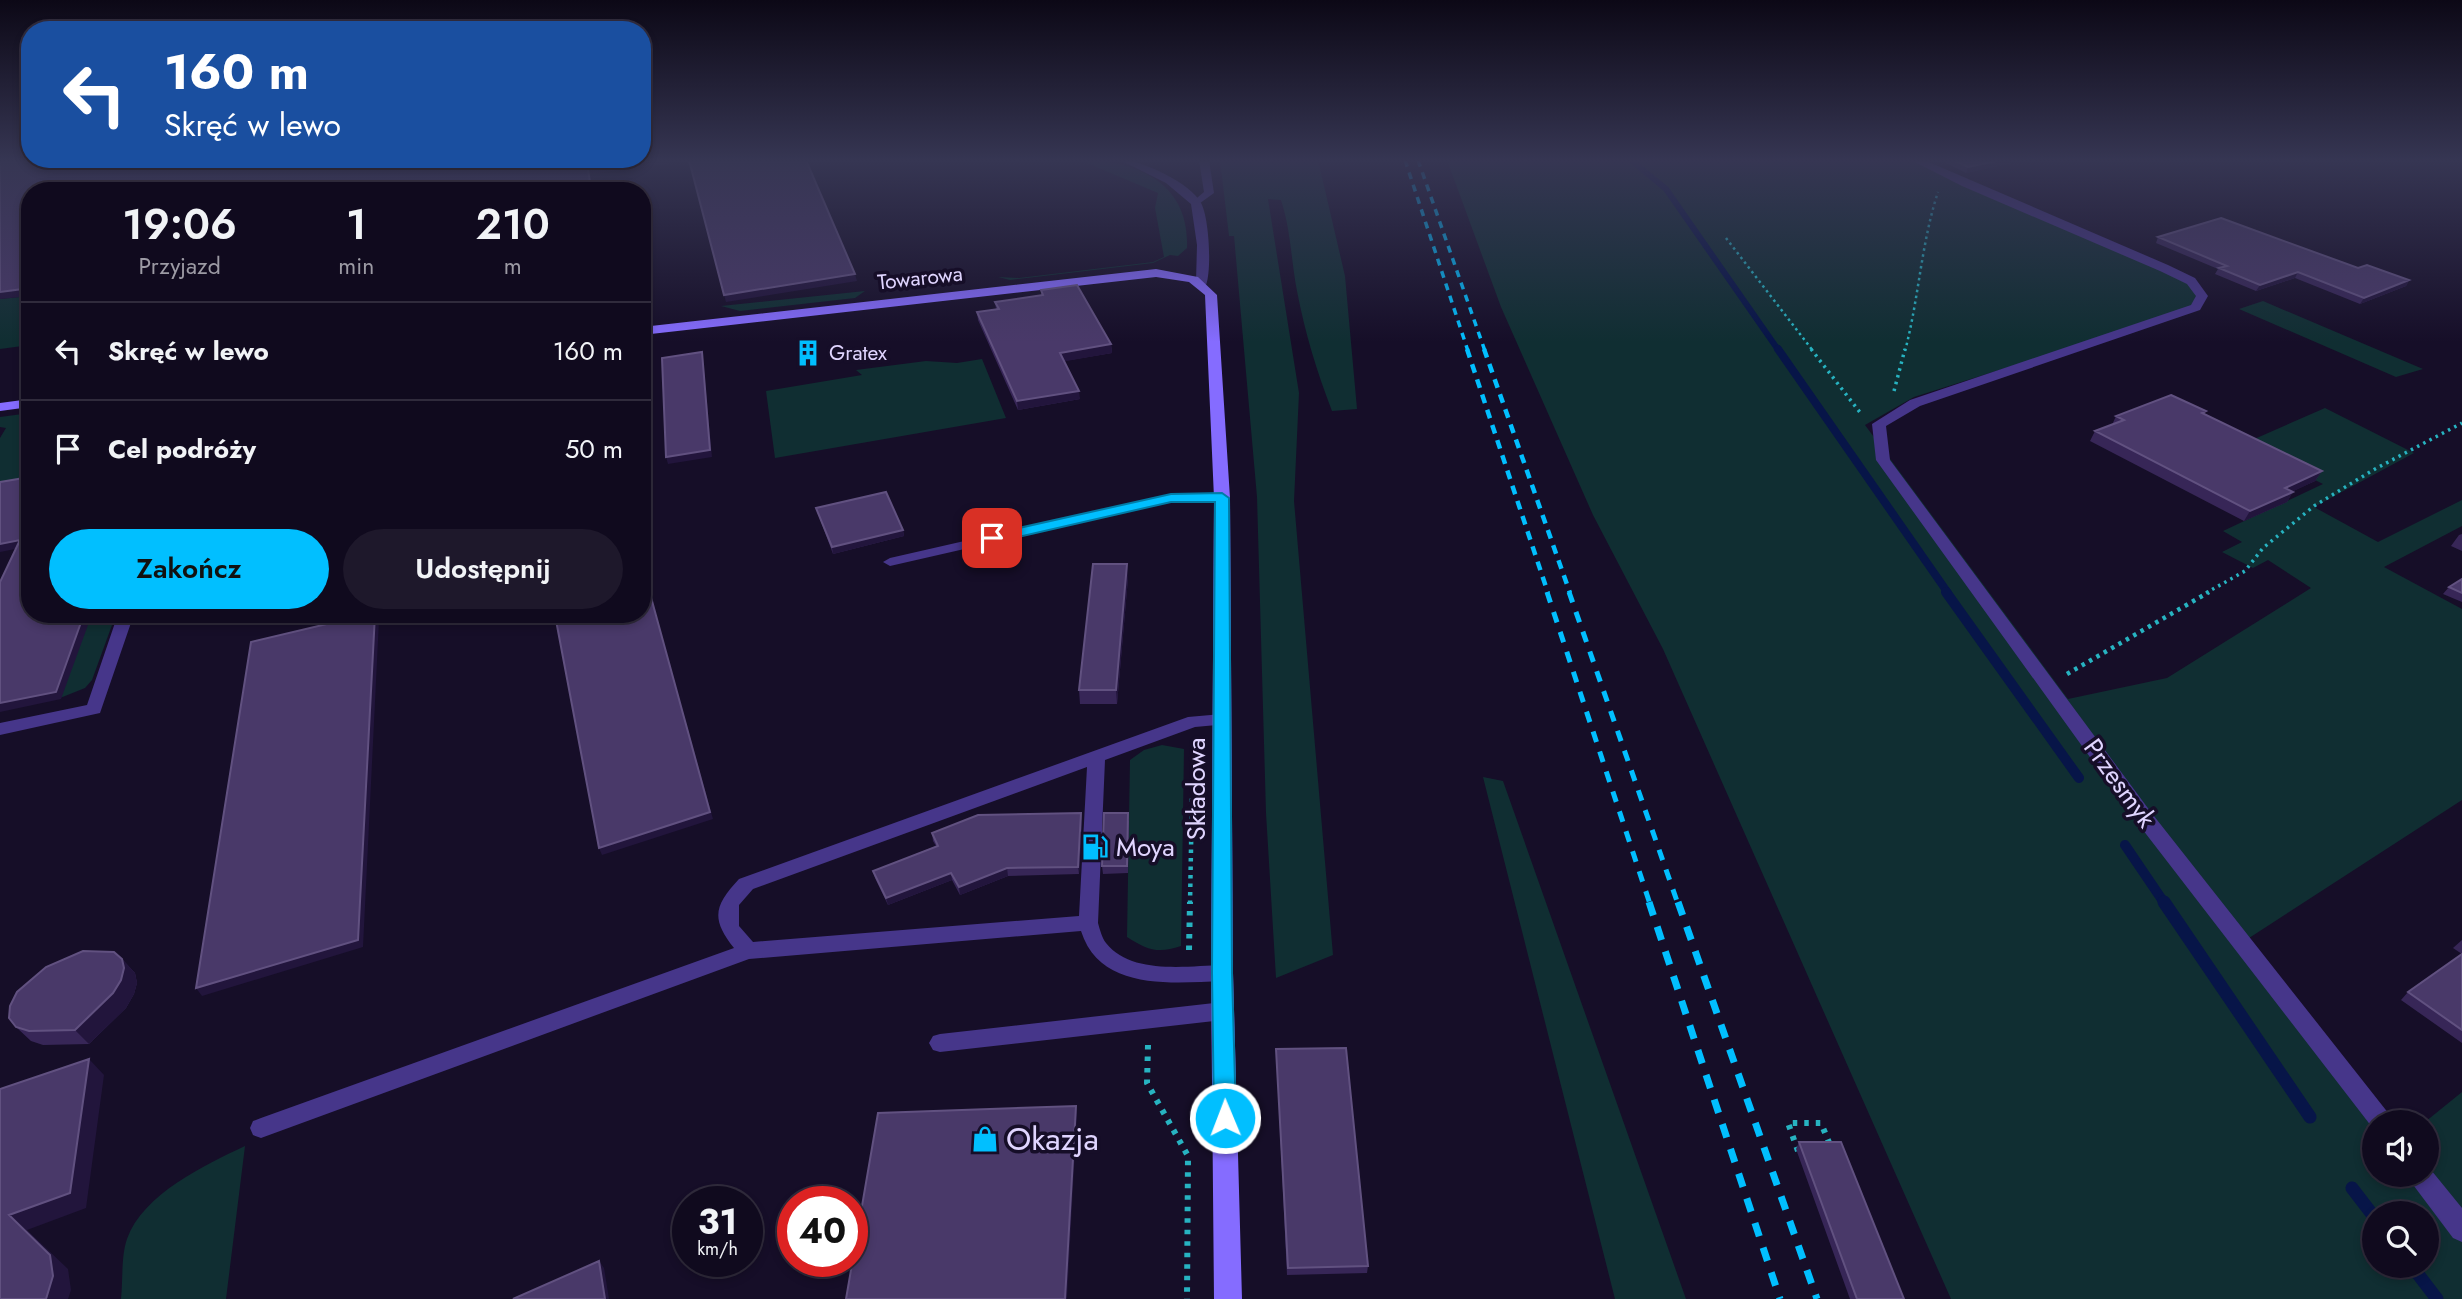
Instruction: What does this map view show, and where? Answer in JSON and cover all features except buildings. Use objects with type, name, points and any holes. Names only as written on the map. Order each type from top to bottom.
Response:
[{"type":"street","points":[[1199,221],[1203,245],[1202,282]]},
{"type":"street","points":[[1878,429],[1915,403],[2196,307],[2202,296],[2191,281],[2053,221]]},
{"type":"street","name":"Towarowa","points":[[651,330],[1156,273],[1181,275],[1202,282]]},
{"type":"street","name":"Składowa","points":[[1202,282],[1211,295],[1222,498],[1222,973],[1228,1299]]},
{"type":"street","points":[[0,407],[21,404]]},
{"type":"street","name":"Przesmyk","points":[[1878,429],[1883,460],[2143,816],[2371,1110]]},
{"type":"street","points":[[2430,1187],[2462,1228]]},
{"type":"lane","points":[[890,562],[1171,498],[1222,498]]},
{"type":"lane","points":[[0,729],[94,709],[123,623]]},
{"type":"lane","points":[[748,951],[729,928],[729,904],[746,884],[1195,721],[1222,720]]},
{"type":"lane","points":[[1096,759],[1088,923],[1099,950],[1120,964],[1156,975],[1222,973]]},
{"type":"lane","points":[[261,1128],[748,951],[1088,923]]},
{"type":"lane","points":[[940,1043],[1223,1010]]},
{"type":"path","points":[[1726,238],[1878,429],[1891,401],[1914,314],[1928,221]]},
{"type":"path","points":[[2048,685],[2245,571],[2253,558],[2311,509],[2383,464],[2462,423]]},
{"type":"path","points":[[1189,940],[1192,792]]},
{"type":"path","points":[[1148,1033],[1147,1083],[1188,1156],[1187,1299]]},
{"type":"path","points":[[1802,1161],[1788,1124],[1821,1123],[1831,1148]]},
{"type":"green space","points":[[1157,221],[1184,221],[1187,248],[1178,256],[1170,255],[1153,263],[1010,280],[998,277],[1019,278],[1153,262],[1164,257]]},
{"type":"green space","points":[[1227,221],[1271,221],[1299,393],[1294,501],[1333,955],[1276,978],[1266,813],[1257,497],[1234,236],[1229,236]]},
{"type":"green space","points":[[1286,221],[1332,221],[1345,276],[1357,409],[1332,411],[1304,322]]},
{"type":"green space","points":[[1469,221],[2056,221],[2192,281],[2201,306],[1914,397],[1865,425],[2068,699],[2167,678],[2311,588],[2268,560],[2253,568],[2222,552],[2242,542],[2223,531],[2323,484],[2243,444],[2325,408],[2414,453],[2314,507],[2378,542],[2462,500],[2462,526],[2384,567],[2462,609],[2462,800],[2246,940],[2366,1110],[2362,1110],[2362,1187],[2439,1187],[2439,1111],[2462,1092],[2462,1299],[1951,1299],[1663,649],[1593,515],[1501,307]]},
{"type":"green space","points":[[865,291],[855,298],[740,311],[721,306]]},
{"type":"green space","points":[[21,297],[21,346],[0,349],[0,299]]},
{"type":"green space","points":[[2263,301],[2423,369],[2396,377],[2239,309]]},
{"type":"green space","points":[[982,359],[1006,418],[775,458],[766,391],[862,375],[856,370],[926,361],[957,363]]},
{"type":"green space","points":[[21,414],[21,486],[0,490],[0,438],[6,428],[0,427],[0,417]]},
{"type":"green space","points":[[88,623],[113,623],[92,680],[85,688],[60,698]]},
{"type":"green space","points":[[1162,745],[1184,749],[1181,946],[1166,950],[1147,948],[1127,937],[1130,760],[1144,750]]},
{"type":"green space","points":[[1483,777],[1503,781],[1686,1299],[1615,1299]]},
{"type":"green space","points":[[245,1146],[226,1299],[121,1299],[127,1239],[147,1208],[194,1172]]},
{"type":"waterway","points":[[1688,221],[1779,351]]},
{"type":"waterway","points":[[1778,349],[1948,593]]},
{"type":"waterway","points":[[1946,592],[2079,778]]},
{"type":"waterway","points":[[2125,845],[2165,904]]},
{"type":"waterway","points":[[2164,902],[2310,1117]]},
{"type":"waterway","points":[[2352,1188],[2362,1201]]},
{"type":"waterway","points":[[2421,1278],[2437,1299]]},
{"type":"railway","points":[[1425,221],[1468,351]]},
{"type":"railway","points":[[1439,221],[1485,351]]},
{"type":"railway","points":[[1467,349],[1548,593]]},
{"type":"railway","points":[[1484,349],[1570,593]]},
{"type":"railway","points":[[1547,592],[1650,904]]},
{"type":"railway","points":[[1569,592],[1678,904]]},
{"type":"railway","points":[[1649,902],[1780,1299]]},
{"type":"railway","points":[[1678,902],[1817,1299]]},
{"type":"place","name":"Gratex","points":[[808,353]]},
{"type":"place","name":"Moya","points":[[1095,847]]},
{"type":"place","name":"Okazja","points":[[985,1139]]},
{"type":"route","points":[[992,538],[1171,498],[1222,498],[1222,973],[1225,1118]]}]
